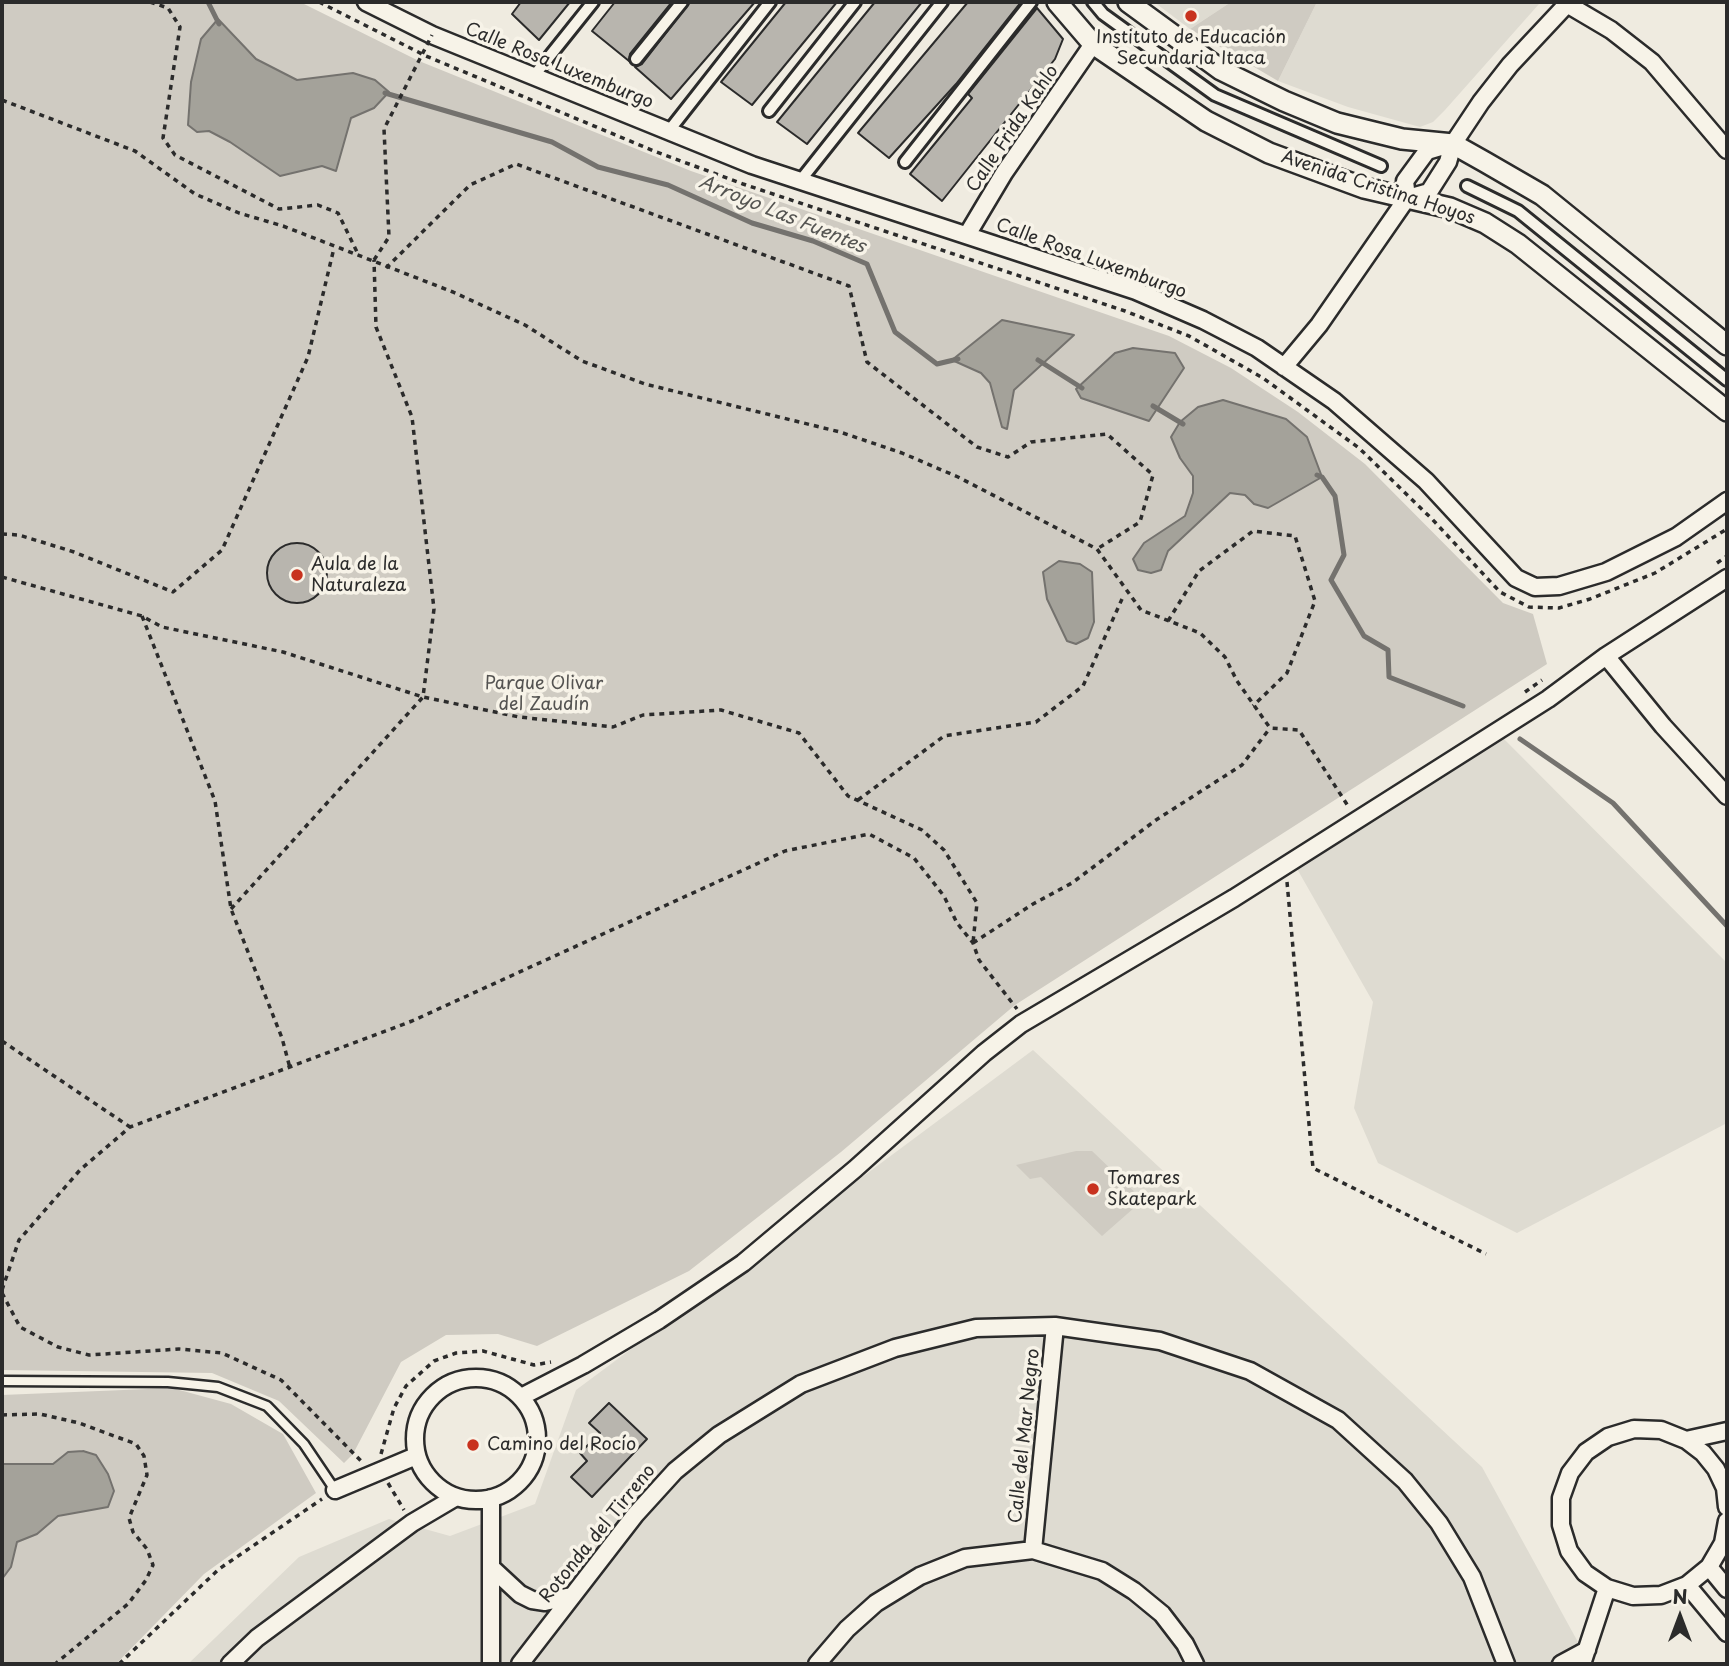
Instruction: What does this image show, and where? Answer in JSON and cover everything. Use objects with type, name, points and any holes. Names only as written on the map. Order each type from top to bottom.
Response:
[{"type":"street","name":"Calle Rosa Luxemburgo","points":[[366,2],[432,35],[668,132],[800,181],[1136,291],[1203,320],[1257,348],[1334,401],[1426,481],[1516,578],[1535,587],[1559,586],[1606,572],[1676,537],[1727,500]]},
{"type":"street","points":[[533,77],[593,2]]},
{"type":"street","points":[[636,59],[682,2]]},
{"type":"street","points":[[668,132],[770,2]]},
{"type":"street","points":[[769,111],[855,2]]},
{"type":"street","points":[[800,181],[942,2]]},
{"type":"street","points":[[905,162],[1031,2]]},
{"type":"street","name":"Avenida Cristina Hoyos","points":[[1057,2],[1093,44],[1206,121],[1269,153],[1364,188],[1450,208],[1496,230],[1727,411]]},
{"type":"street","points":[[1093,2],[1102,14],[1215,95],[1381,166]]},
{"type":"street","points":[[1128,2],[1221,70],[1283,101],[1363,129],[1402,139],[1453,144],[1542,195],[1727,345]]},
{"type":"street","points":[[1284,367],[1319,325],[1407,198],[1429,192],[1448,162],[1453,144],[1510,65],[1568,3],[1611,30],[1652,62],[1727,150]]},
{"type":"street","name":"Calle Frida Kahlo","points":[[967,235],[1004,173],[1093,44]]},
{"type":"street","points":[[1407,198],[1405,181],[1427,150],[1453,144]]},
{"type":"street","points":[[1467,186],[1518,211],[1727,380]]},
{"type":"street","points":[[521,1397],[583,1365],[659,1320],[743,1263],[855,1169],[984,1053],[1021,1024],[1286,864],[1548,698],[1606,656],[1727,578]]},
{"type":"street","points":[[1606,656],[1663,726],[1727,796]]},
{"type":"street","name":"Calle del Mar Negro","points":[[1033,1550],[1055,1326]]},
{"type":"street","name":"Rotonda del Tirreno","points":[[520,1664],[635,1515],[675,1471],[719,1435],[801,1384],[895,1349],[976,1328],[1055,1326],[1160,1341],[1212,1358],[1250,1371],[1338,1420],[1405,1481],[1439,1523],[1472,1577],[1509,1663]]},
{"type":"street","points":[[462,1379],[489,1379],[506,1385],[521,1397],[531,1411],[537,1447],[532,1464],[522,1479],[508,1491],[491,1498],[474,1500],[456,1497],[438,1488],[425,1474],[416,1456],[414,1438],[417,1420],[425,1404],[437,1390],[462,1379]]},
{"type":"street","points":[[1727,1507],[1726,1485],[1710,1461],[1686,1440],[1661,1430],[1634,1429],[1608,1437],[1597,1444],[1586,1452],[1570,1473],[1561,1498],[1561,1525],[1569,1551],[1585,1573],[1607,1588],[1633,1596],[1661,1595],[1687,1585],[1709,1567],[1723,1543],[1727,1521]]},
{"type":"street","points":[[1686,1440],[1727,1431]]},
{"type":"street","points":[[335,1490],[416,1456]]},
{"type":"street","points":[[230,1664],[257,1638],[412,1523],[456,1497]]},
{"type":"street","points":[[491,1498],[491,1664]]},
{"type":"street","points":[[817,1664],[847,1629],[876,1603],[920,1576],[965,1558],[1033,1550],[1102,1571],[1134,1591],[1162,1614],[1185,1644],[1195,1664]]},
{"type":"street","points":[[1709,1567],[1727,1589]]},
{"type":"street","points":[[493,1569],[520,1594],[532,1600],[545,1602],[571,1596]]},
{"type":"street","points":[[1687,1585],[1727,1633]]},
{"type":"street","points":[[1561,1664],[1584,1657],[1607,1588]]},
{"type":"lane","points":[[2,1381],[167,1382],[218,1387],[267,1406],[304,1444],[335,1490]]},
{"type":"path","points":[[150,2],[168,8],[180,27],[163,138],[175,155],[279,209],[318,205],[338,213],[359,256]]},
{"type":"path","points":[[319,2],[426,55],[654,151],[743,184],[1189,336],[1263,378],[1359,448],[1432,519],[1500,592],[1529,607],[1559,608],[1590,599],[1655,573],[1727,528]]},
{"type":"path","points":[[231,909],[423,697],[434,609],[412,417],[376,327],[374,260],[388,237],[384,129],[432,35]]},
{"type":"path","points":[[2,100],[135,151],[195,194],[453,292],[525,326],[582,361],[645,384],[840,432],[902,453],[958,477],[1097,549],[1141,610],[1200,633],[1225,657],[1253,706],[1270,728],[1299,730],[1357,819]]},
{"type":"path","points":[[386,268],[470,185],[516,164],[849,286],[867,362],[977,447],[1008,457],[1031,442],[1107,434],[1153,475],[1140,522],[1097,549]]},
{"type":"path","points":[[2,534],[19,535],[74,552],[173,592],[222,550],[308,357],[334,248]]},
{"type":"path","points":[[1168,621],[1199,570],[1253,531],[1295,536],[1315,601],[1287,673],[1253,706]]},
{"type":"path","points":[[2,577],[142,616],[162,627],[283,652],[423,697],[519,717],[613,727],[643,715],[720,710],[799,733],[848,796],[922,830],[944,850],[977,903],[973,943]]},
{"type":"path","points":[[856,800],[944,736],[1036,722],[1083,686],[1122,599]]},
{"type":"path","points":[[142,616],[215,800],[231,909],[282,1038],[290,1068]]},
{"type":"path","points":[[973,943],[1033,904],[1072,883],[1156,820],[1242,765],[1270,728]]},
{"type":"path","points":[[20,1327],[2,1292],[19,1240],[80,1170],[130,1127],[412,1021],[785,851],[869,834],[914,858],[944,896],[957,923],[973,943],[979,960],[1019,1011]]},
{"type":"path","points":[[1286,864],[1313,1168],[1486,1254]]},
{"type":"path","points":[[2,1041],[130,1127]]},
{"type":"path","points":[[2,1415],[40,1414],[79,1423],[136,1444],[144,1456],[147,1475],[129,1518],[133,1532],[147,1549],[153,1565],[128,1604],[55,1664]]},
{"type":"path","points":[[380,1469],[412,1523]]},
{"type":"path","points":[[119,1664],[219,1569],[335,1490]]},
{"type":"shaded area","name":"Instituto de Educación Secundaria Itaca","points":[[1154,2],[1231,2],[1190,29]]},
{"type":"shaded area","points":[[1317,2],[1539,4],[1445,110],[1433,122],[1420,127],[1348,107],[1278,81]]},
{"type":"shaded area","points":[[218,19],[256,59],[297,80],[353,73],[375,80],[389,92],[374,108],[351,118],[336,171],[322,166],[280,176],[230,142],[209,131],[197,132],[188,125],[191,82],[201,39]]},
{"type":"shaded area","points":[[1002,320],[1074,335],[1014,390],[1007,429],[1002,427],[990,383],[981,373],[952,360]]},
{"type":"shaded area","points":[[1133,348],[1175,353],[1184,368],[1149,421],[1081,398],[1076,389],[1115,353]]},
{"type":"shaded area","points":[[1223,400],[1286,419],[1307,437],[1322,477],[1268,508],[1254,504],[1245,495],[1230,493],[1168,551],[1161,570],[1151,573],[1138,570],[1133,559],[1144,543],[1185,516],[1193,493],[1193,476],[1180,458],[1171,437],[1180,422],[1198,407]]},
{"type":"shaded area","points":[[1059,561],[1080,564],[1092,572],[1094,622],[1088,638],[1076,644],[1067,641],[1047,599],[1043,572]]},
{"type":"shaded area","points":[[1496,731],[1727,963],[1727,1123],[1517,1233],[1378,1163],[1354,1108],[1373,1002],[1292,860]]},
{"type":"shaded area","points":[[1033,1050],[1482,1467],[1590,1664],[188,1664],[299,1557],[389,1519],[450,1536],[535,1504],[576,1390]]},
{"type":"shaded area","points":[[83,1451],[96,1455],[108,1474],[114,1491],[108,1507],[58,1516],[37,1534],[17,1542],[11,1567],[2,1579],[2,1464],[53,1464],[68,1452]]},
{"type":"green space","name":"Parque Olivar del Zaudín","points":[[2,2],[300,2],[419,61],[691,171],[1169,336],[1231,368],[1298,412],[1365,464],[1503,603],[1533,614],[1547,664],[1015,1005],[841,1152],[689,1271],[537,1346],[498,1334],[446,1335],[401,1362],[353,1454],[344,1463],[279,1401],[212,1373],[2,1370]]},
{"type":"green space","points":[[1231,2],[1317,2],[1278,81],[1190,29]]},
{"type":"green space","name":"Tomares Skatepark","points":[[1076,1151],[1092,1151],[1143,1200],[1102,1236],[1041,1177],[1030,1179],[1016,1165]]},
{"type":"green space","points":[[172,1388],[231,1404],[283,1434],[316,1493],[204,1574],[116,1664],[2,1664],[2,1395]]},
{"type":"building","points":[[521,2],[570,2],[539,40],[512,14]]},
{"type":"building","points":[[615,2],[672,2],[630,54],[629,61],[592,31]]},
{"type":"building","points":[[690,2],[755,2],[671,99],[635,67],[642,64]]},
{"type":"building","points":[[786,2],[837,2],[752,105],[721,82]]},
{"type":"building","points":[[875,2],[922,2],[807,144],[777,122]]},
{"type":"building","points":[[968,2],[1021,2],[956,84],[889,158],[858,133]]},
{"type":"building","points":[[1037,8],[1063,39],[1055,59],[942,201],[910,174],[972,98],[968,94]]},
{"type":"building","name":"Aula de la Naturaleza","points":[[297,543],[314,548],[322,556],[327,573],[322,590],[314,598],[297,603],[280,598],[272,590],[267,573],[272,556],[280,548]]},
{"type":"building","points":[[609,1403],[647,1439],[592,1497],[571,1477],[587,1461],[580,1453],[600,1433],[589,1423]]},
{"type":"waterway","name":"Arroyo Las Fuentes","points":[[208,2],[219,24]]},
{"type":"waterway","name":"Arroyo Las Fuentes","points":[[385,93],[552,142],[598,167],[668,185],[752,223],[813,241],[867,264],[895,332],[937,364],[958,359]]},
{"type":"waterway","name":"Arroyo Las Fuentes","points":[[1038,360],[1082,388]]},
{"type":"waterway","name":"Arroyo Las Fuentes","points":[[1153,406],[1183,424]]},
{"type":"waterway","name":"Arroyo Las Fuentes","points":[[1317,475],[1322,477],[1335,496],[1344,555],[1331,580],[1364,636],[1388,650],[1389,677],[1463,706]]},
{"type":"waterway","name":"Arroyo Las Fuentes","points":[[1520,739],[1613,803],[1727,926]]},
{"type":"place","name":"Instituto de Educación Secundaria Itaca","points":[[1191,16]]},
{"type":"place","name":"Aula de la Naturaleza","points":[[297,575]]},
{"type":"place","name":"Tomares Skatepark","points":[[1093,1189]]},
{"type":"place","name":"Camino del Rocío","points":[[473,1445]]}]
